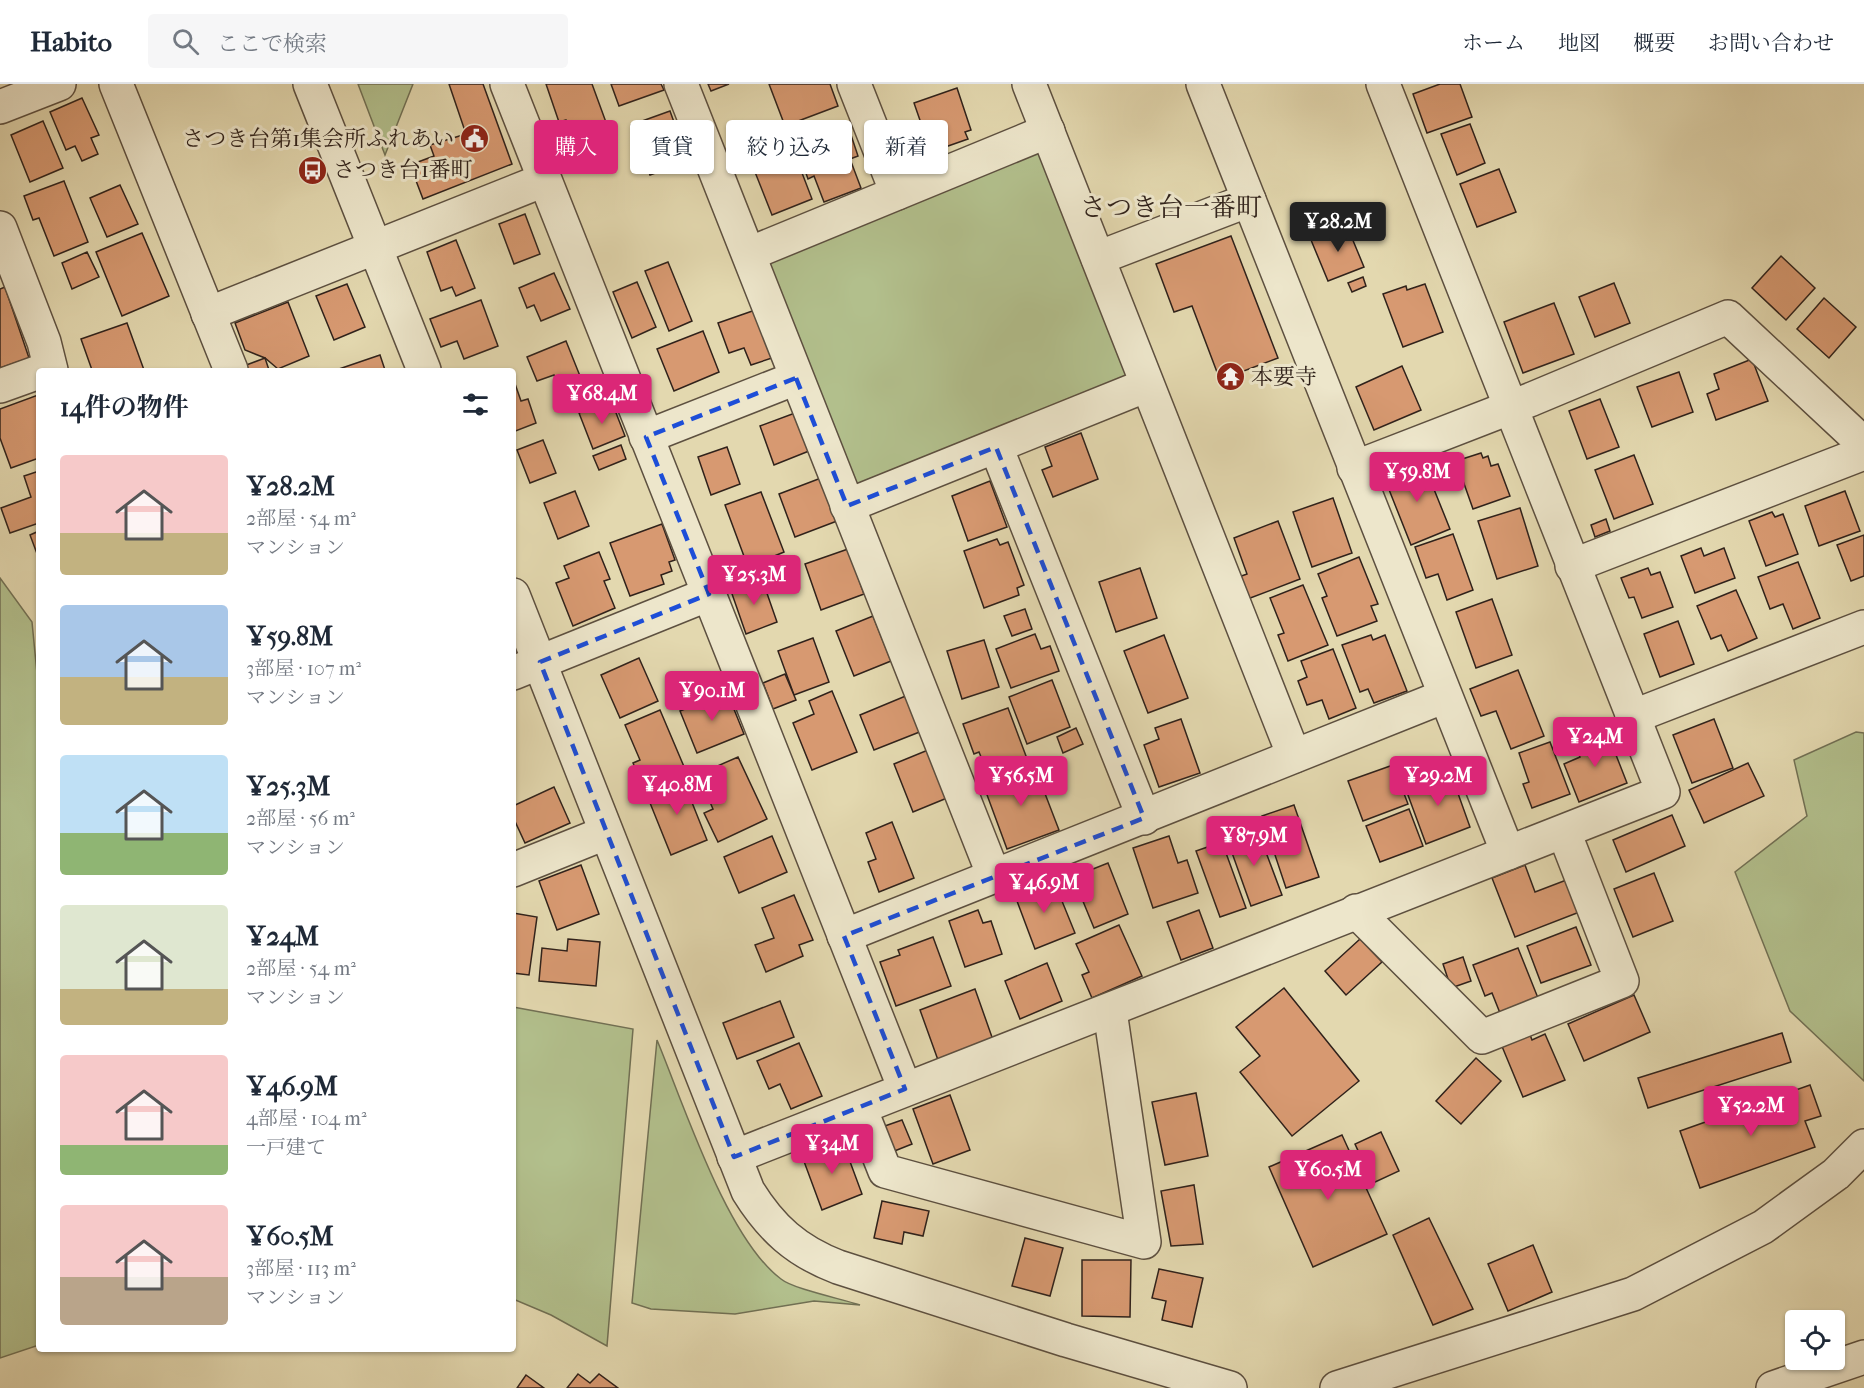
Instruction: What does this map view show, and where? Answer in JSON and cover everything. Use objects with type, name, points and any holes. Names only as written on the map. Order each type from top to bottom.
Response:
[{"type":"street","points":[[0,106],[59,84]]},
{"type":"street","points":[[116,84],[230,368]]},
{"type":"street","points":[[310,84],[423,368]]},
{"type":"street","points":[[507,84],[905,1089]]},
{"type":"street","points":[[681,84],[994,876]]},
{"type":"street","points":[[854,84],[897,193]]},
{"type":"street","points":[[1029,84],[1294,756]]},
{"type":"street","points":[[1203,84],[1508,853]]},
{"type":"street","points":[[734,1157],[1663,792],[1383,84]]},
{"type":"street","points":[[749,254],[1048,131]]},
{"type":"street","points":[[208,314],[544,180]]},
{"type":"street","points":[[1098,258],[1250,200]]},
{"type":"street","points":[[0,228],[44,342],[46,368]]},
{"type":"street","points":[[1354,468],[1728,317],[1864,444]]},
{"type":"street","points":[[0,386],[36,373]]},
{"type":"street","points":[[646,437],[796,378]]},
{"type":"street","points":[[847,506],[1148,385]]},
{"type":"street","points":[[996,447],[1144,818]]},
{"type":"street","points":[[1572,566],[1864,453]]},
{"type":"street","points":[[526,668],[709,594]]},
{"type":"street","points":[[516,612],[526,668],[605,832],[748,1191],[777,1232],[815,1258],[1066,1340],[1230,1388]]},
{"type":"street","points":[[1632,717],[1864,627]]},
{"type":"street","points":[[844,936],[1445,696]]},
{"type":"street","points":[[516,869],[605,832]]},
{"type":"street","points":[[1356,911],[1482,1037],[1622,981],[1564,832]]},
{"type":"street","points":[[860,1108],[885,1171],[1144,1242],[1110,1011]]},
{"type":"street","points":[[1337,1388],[1633,1294],[1763,1227],[1836,1173],[1864,1146]]},
{"type":"street","points":[[1773,1388],[1864,1357]]},
{"type":"highlighted area","points":[[796,378],[847,506],[996,447],[1144,818],[844,936],[905,1089],[734,1157],[540,662],[709,594],[646,437]]},
{"type":"green space","points":[[358,84],[413,84],[385,155]]},
{"type":"green space","points":[[1033,149],[1046,158],[1127,370],[1126,384],[862,489],[851,484],[762,268],[770,256]]},
{"type":"green space","points":[[0,578],[32,622],[36,663],[36,1346],[0,1358]]},
{"type":"green space","points":[[1856,732],[1864,733],[1864,1081],[1790,1011],[1735,872],[1807,816],[1794,760]]},
{"type":"green space","points":[[516,1008],[633,1029],[607,1346],[551,1315],[516,1300]]},
{"type":"green space","points":[[657,1040],[694,1134],[725,1203],[761,1260],[787,1283],[860,1305],[814,1301],[735,1314],[651,1309],[632,1303]]},
{"type":"building","name":"さつき台第1集会所ふれあい","points":[[449,84],[483,84],[512,164],[423,199],[410,165],[434,156],[430,145],[466,134]]},
{"type":"building","points":[[546,84],[592,84],[605,120],[558,120]]},
{"type":"building","points":[[611,84],[661,84],[664,90],[619,106]]},
{"type":"building","points":[[708,84],[729,84],[711,91]]},
{"type":"building","points":[[769,84],[830,84],[838,106],[801,120],[783,120]]},
{"type":"building","points":[[1440,84],[1460,84],[1472,117],[1427,133],[1413,94]]},
{"type":"building","points":[[957,88],[971,130],[965,132],[968,139],[948,146],[948,120],[920,120],[914,103]]},
{"type":"building","points":[[82,98],[99,135],[91,138],[98,154],[82,161],[75,146],[66,150],[50,112]]},
{"type":"building","points":[[670,111],[673,120],[645,120]]},
{"type":"building","points":[[43,121],[63,168],[30,182],[11,135]]},
{"type":"building","points":[[1470,124],[1485,163],[1457,175],[1441,134]]},
{"type":"building","points":[[852,138],[858,156],[852,158]]},
{"type":"building","points":[[852,164],[861,188],[824,202],[814,176],[808,179],[806,174],[852,174]]},
{"type":"building","points":[[1499,169],[1516,212],[1477,227],[1460,184]]},
{"type":"building","points":[[756,174],[802,174],[812,199],[772,215]]},
{"type":"building","points":[[64,181],[88,242],[54,256],[39,218],[33,220],[24,196]]},
{"type":"building","points":[[120,185],[138,224],[107,237],[90,198]]},
{"type":"building","points":[[525,214],[540,254],[514,264],[499,224]]},
{"type":"building","points":[[1347,226],[1364,267],[1328,281],[1311,240]]},
{"type":"building","points":[[142,233],[169,296],[122,316],[96,252]]},
{"type":"building","points":[[1231,236],[1278,358],[1220,380],[1192,306],[1174,312],[1156,264]]},
{"type":"building","points":[[456,240],[475,288],[456,296],[452,287],[441,291],[427,252]]},
{"type":"building","points":[[87,252],[99,277],[72,289],[62,263]]},
{"type":"building","points":[[1781,256],[1815,288],[1786,320],[1752,288]]},
{"type":"building","points":[[668,262],[692,321],[669,331],[645,271]]},
{"type":"building","points":[[554,273],[570,309],[541,321],[534,305],[527,308],[519,288]]},
{"type":"building","points":[[1363,277],[1366,286],[1352,292],[1348,283]]},
{"type":"building","points":[[637,282],[656,327],[632,338],[613,292]]},
{"type":"building","points":[[1614,283],[1630,323],[1595,337],[1579,297]]},
{"type":"building","points":[[347,284],[365,327],[334,340],[316,296]]},
{"type":"building","points":[[1425,284],[1443,332],[1403,347],[1383,294],[1406,286],[1407,290]]},
{"type":"building","points":[[5,287],[29,358],[0,368],[0,289]]},
{"type":"building","points":[[1824,298],[1856,327],[1829,358],[1797,329]]},
{"type":"building","points":[[481,300],[498,346],[464,359],[457,341],[441,347],[430,319]]},
{"type":"building","points":[[288,302],[309,356],[277,368],[265,358],[245,350],[235,323]]},
{"type":"building","points":[[1554,303],[1574,354],[1523,373],[1504,322]]},
{"type":"building","points":[[761,308],[778,356],[751,365],[744,348],[729,353],[718,323]]},
{"type":"building","points":[[127,323],[143,368],[91,368],[81,339]]},
{"type":"building","points":[[703,331],[719,372],[674,391],[657,349]]},
{"type":"building","points":[[566,341],[582,381],[559,389],[554,375],[537,381],[527,357]]},
{"type":"building","points":[[380,355],[384,368],[342,368]]},
{"type":"building","points":[[265,358],[268,368],[241,368]]},
{"type":"building","points":[[1752,359],[1768,401],[1716,420],[1707,394],[1719,389],[1714,374]]},
{"type":"building","points":[[1402,366],[1421,410],[1374,430],[1356,387]]},
{"type":"building","points":[[1679,372],[1693,412],[1652,427],[1637,387]]},
{"type":"building","points":[[516,387],[521,401],[528,399],[536,423],[516,431]]},
{"type":"building","points":[[36,396],[36,459],[11,468],[0,438],[0,409]]},
{"type":"building","points":[[1600,399],[1619,447],[1587,459],[1569,411]]},
{"type":"building","points":[[611,400],[625,436],[593,449],[579,413]]},
{"type":"building","points":[[795,413],[809,451],[774,465],[760,426]]},
{"type":"building","points":[[1081,433],[1098,479],[1053,497],[1042,470],[1052,466],[1045,447]]},
{"type":"building","points":[[543,440],[556,473],[530,483],[517,450]]},
{"type":"building","points":[[621,445],[626,459],[599,470],[593,456]]},
{"type":"building","points":[[727,447],[740,484],[711,495],[698,457]]},
{"type":"building","points":[[1481,453],[1483,458],[1488,456],[1491,466],[1498,464],[1510,496],[1473,509],[1456,461]]},
{"type":"building","points":[[1634,455],[1653,504],[1614,519],[1595,470]]},
{"type":"building","points":[[1423,462],[1450,529],[1411,545],[1384,477]]},
{"type":"building","points":[[36,472],[36,524],[10,533],[1,508],[31,497],[24,476]]},
{"type":"building","points":[[821,478],[837,521],[795,537],[779,494]]},
{"type":"building","points":[[990,481],[1007,527],[968,541],[952,496]]},
{"type":"building","points":[[575,491],[589,526],[558,539],[544,503]]},
{"type":"building","points":[[1845,491],[1860,531],[1819,546],[1805,506]]},
{"type":"building","points":[[761,492],[784,552],[748,567],[725,505]]},
{"type":"building","points":[[1333,498],[1352,553],[1312,567],[1293,512]]},
{"type":"building","points":[[1520,508],[1538,566],[1497,579],[1478,521]]},
{"type":"building","points":[[1772,512],[1775,517],[1783,514],[1798,554],[1766,566],[1749,521]]},
{"type":"building","points":[[1606,519],[1610,531],[1595,537],[1591,525]]},
{"type":"building","points":[[1278,521],[1300,579],[1245,600],[1236,578],[1247,574],[1234,538]]},
{"type":"building","points":[[662,524],[675,560],[669,562],[672,571],[661,575],[664,584],[630,596],[610,543]]},
{"type":"building","points":[[36,532],[36,551],[30,535]]},
{"type":"building","points":[[1453,534],[1473,590],[1447,600],[1438,574],[1426,578],[1415,547]]},
{"type":"building","points":[[1864,535],[1864,576],[1851,581],[1837,545]]},
{"type":"building","points":[[997,539],[1000,545],[1008,542],[1024,585],[1017,588],[1019,595],[984,608],[964,551]]},
{"type":"building","points":[[1701,548],[1704,556],[1724,548],[1735,578],[1695,593],[1681,556]]},
{"type":"building","points":[[848,549],[864,594],[821,610],[805,564]]},
{"type":"building","points":[[599,552],[610,579],[604,581],[615,608],[573,626],[556,583],[569,578],[564,566]]},
{"type":"building","points":[[1359,557],[1378,604],[1371,606],[1377,621],[1337,636],[1322,598],[1327,596],[1318,574]]},
{"type":"building","points":[[1798,562],[1820,618],[1793,629],[1783,604],[1770,609],[1758,577]]},
{"type":"building","points":[[1140,568],[1157,618],[1116,632],[1099,582]]},
{"type":"building","points":[[1648,568],[1651,575],[1660,572],[1673,607],[1642,618],[1634,597],[1629,598],[1621,578]]},
{"type":"building","points":[[762,579],[777,622],[746,634],[731,591]]},
{"type":"building","points":[[1303,585],[1328,645],[1288,661],[1278,635],[1284,633],[1270,598]]},
{"type":"building","points":[[1736,590],[1757,638],[1728,651],[1721,635],[1711,639],[1697,606]]},
{"type":"building","points":[[1492,599],[1512,655],[1476,668],[1456,612]]},
{"type":"building","points":[[1025,609],[1032,629],[1012,636],[1004,616]]},
{"type":"building","points":[[873,616],[891,661],[854,676],[836,631]]},
{"type":"building","points":[[1678,621],[1694,664],[1660,677],[1644,634]]},
{"type":"building","points":[[1035,634],[1041,649],[1050,646],[1059,671],[1011,688],[996,649]]},
{"type":"building","points":[[1164,635],[1188,698],[1148,713],[1124,651]]},
{"type":"building","points":[[1371,635],[1373,640],[1385,635],[1407,691],[1374,703],[1368,689],[1360,692],[1342,645]]},
{"type":"building","points":[[813,638],[829,682],[794,695],[778,651]]},
{"type":"building","points":[[984,640],[999,687],[962,699],[947,651]]},
{"type":"building","points":[[1333,649],[1356,708],[1329,719],[1322,700],[1307,705],[1298,681],[1307,677],[1301,661]]},
{"type":"building","points":[[639,658],[658,701],[620,718],[601,675]]},
{"type":"building","points":[[1518,670],[1544,736],[1511,749],[1496,711],[1481,716],[1470,689]]},
{"type":"building","points":[[785,674],[796,700],[773,709],[763,683]]},
{"type":"building","points":[[1052,680],[1070,727],[1027,744],[1009,697]]},
{"type":"building","points":[[832,691],[857,752],[812,770],[793,723],[814,714],[809,701]]},
{"type":"building","points":[[727,692],[744,734],[697,753],[680,711]]},
{"type":"building","points":[[908,695],[922,731],[874,750],[860,715]]},
{"type":"building","points":[[1008,708],[1029,764],[990,779],[979,752],[974,754],[963,724]]},
{"type":"building","points":[[660,710],[685,769],[643,787],[633,763],[640,760],[625,725]]},
{"type":"building","points":[[1181,719],[1200,773],[1159,787],[1144,745],[1159,739],[1155,728]]},
{"type":"building","points":[[1714,719],[1733,768],[1692,783],[1673,735]]},
{"type":"building","points":[[1076,728],[1083,744],[1063,753],[1057,737]]},
{"type":"building","points":[[1607,732],[1627,783],[1579,802],[1564,764],[1580,757],[1575,745]]},
{"type":"building","points":[[1550,742],[1570,794],[1532,808],[1523,784],[1529,782],[1519,753]]},
{"type":"building","points":[[928,750],[947,798],[913,812],[894,764]]},
{"type":"building","points":[[738,757],[767,819],[718,842],[704,813],[713,809],[704,788],[713,784],[706,771]]},
{"type":"building","points":[[1748,763],[1764,796],[1704,823],[1689,790]]},
{"type":"building","points":[[1034,765],[1059,830],[1007,849],[983,784]]},
{"type":"building","points":[[1393,765],[1408,804],[1363,821],[1348,781]]},
{"type":"building","points":[[1450,771],[1470,827],[1426,844],[1405,787]]},
{"type":"building","points":[[686,777],[695,799],[691,800],[707,840],[671,855],[646,793]]},
{"type":"building","points":[[554,787],[570,823],[525,843],[516,824],[516,805]]},
{"type":"building","points":[[1294,805],[1319,877],[1286,888],[1262,816]]},
{"type":"building","points":[[1409,809],[1423,846],[1380,862],[1366,826]]},
{"type":"building","points":[[1672,815],[1685,846],[1626,872],[1613,840]]},
{"type":"building","points":[[892,822],[914,878],[879,892],[868,862],[876,859],[866,833]]},
{"type":"building","points":[[1252,826],[1257,841],[1261,839],[1282,895],[1251,906],[1226,836]]},
{"type":"building","points":[[772,836],[787,872],[739,893],[724,857]]},
{"type":"building","points":[[1169,836],[1178,863],[1187,860],[1198,893],[1153,908],[1133,848]]},
{"type":"building","points":[[1222,842],[1246,908],[1220,917],[1196,851]]},
{"type":"building","points":[[1108,863],[1128,914],[1094,928],[1073,877]]},
{"type":"building","points":[[581,865],[599,914],[557,930],[539,881]]},
{"type":"building","points":[[1525,865],[1535,892],[1569,879],[1582,911],[1515,937],[1492,878]]},
{"type":"building","points":[[1654,873],[1673,921],[1633,937],[1614,889]]},
{"type":"building","points":[[1053,879],[1075,933],[1035,949],[1014,893]]},
{"type":"building","points":[[794,895],[813,940],[799,945],[803,956],[766,972],[755,945],[774,938],[762,908]]},
{"type":"building","points":[[978,910],[983,923],[991,921],[1002,954],[965,967],[949,921]]},
{"type":"building","points":[[1199,910],[1213,948],[1181,960],[1167,922]]},
{"type":"building","points":[[516,914],[537,917],[529,975],[516,973]]},
{"type":"building","points":[[1119,925],[1142,976],[1092,998],[1082,975],[1089,972],[1076,944]]},
{"type":"building","points":[[1576,927],[1591,965],[1541,983],[1527,946]]},
{"type":"building","points":[[933,937],[951,986],[896,1006],[880,962],[900,955],[898,950]]},
{"type":"building","points":[[568,939],[600,942],[596,986],[539,981],[542,948],[567,951]]},
{"type":"building","points":[[1360,939],[1382,962],[1346,995],[1325,971]]},
{"type":"building","points":[[1518,948],[1538,998],[1500,1013],[1492,993],[1485,996],[1473,965]]},
{"type":"building","points":[[1463,957],[1471,981],[1451,988],[1443,964]]},
{"type":"building","points":[[1047,963],[1062,1001],[1020,1019],[1005,981]]},
{"type":"building","points":[[1284,988],[1359,1081],[1292,1136],[1240,1072],[1260,1056],[1236,1027]]},
{"type":"building","points":[[975,989],[993,1040],[938,1060],[920,1010]]},
{"type":"building","points":[[1634,995],[1650,1032],[1584,1061],[1568,1024]]},
{"type":"building","points":[[780,1001],[794,1037],[737,1059],[723,1023]]},
{"type":"building","points":[[1529,1032],[1532,1040],[1545,1034],[1565,1080],[1523,1097],[1501,1044]]},
{"type":"building","points":[[1782,1033],[1791,1062],[1648,1108],[1638,1078]]},
{"type":"building","points":[[799,1043],[822,1096],[791,1109],[780,1084],[769,1089],[757,1061]]},
{"type":"building","points":[[1476,1058],[1501,1081],[1461,1124],[1436,1101]]},
{"type":"building","points":[[1810,1085],[1821,1116],[1805,1121],[1815,1147],[1700,1188],[1680,1131]]},
{"type":"building","points":[[1196,1093],[1208,1156],[1165,1165],[1152,1102]]},
{"type":"building","points":[[950,1095],[970,1150],[933,1164],[913,1109]]},
{"type":"building","points":[[902,1120],[912,1144],[892,1152],[882,1127]]},
{"type":"building","points":[[1381,1132],[1399,1171],[1373,1183],[1355,1144]]},
{"type":"building","points":[[1342,1135],[1387,1234],[1313,1267],[1269,1167]]},
{"type":"building","points":[[842,1140],[862,1194],[822,1210],[802,1156]]},
{"type":"building","points":[[1194,1185],[1203,1244],[1171,1246],[1161,1191]]},
{"type":"building","points":[[882,1201],[929,1211],[923,1236],[904,1232],[902,1244],[874,1238]]},
{"type":"building","points":[[1429,1218],[1473,1309],[1433,1325],[1393,1235]]},
{"type":"building","points":[[1025,1238],[1063,1248],[1050,1296],[1012,1286]]},
{"type":"building","points":[[1533,1245],[1552,1292],[1508,1311],[1488,1264]]},
{"type":"building","points":[[1082,1260],[1131,1260],[1130,1317],[1082,1316]]},
{"type":"building","points":[[1159,1269],[1203,1278],[1192,1327],[1162,1320],[1166,1301],[1152,1298]]},
{"type":"building","points":[[578,1374],[590,1383],[599,1374],[618,1388],[567,1388]]},
{"type":"building","points":[[526,1375],[544,1388],[517,1388]]},
{"type":"place","name":"さつき台第1集会所ふれあい","points":[[475,139]]},
{"type":"place","name":"さつき台1番町","points":[[312,170]]},
{"type":"place","name":"本要寺","points":[[1230,377]]},
{"type":"district","name":"さつき台一番町","points":[[1171,207]]}]
